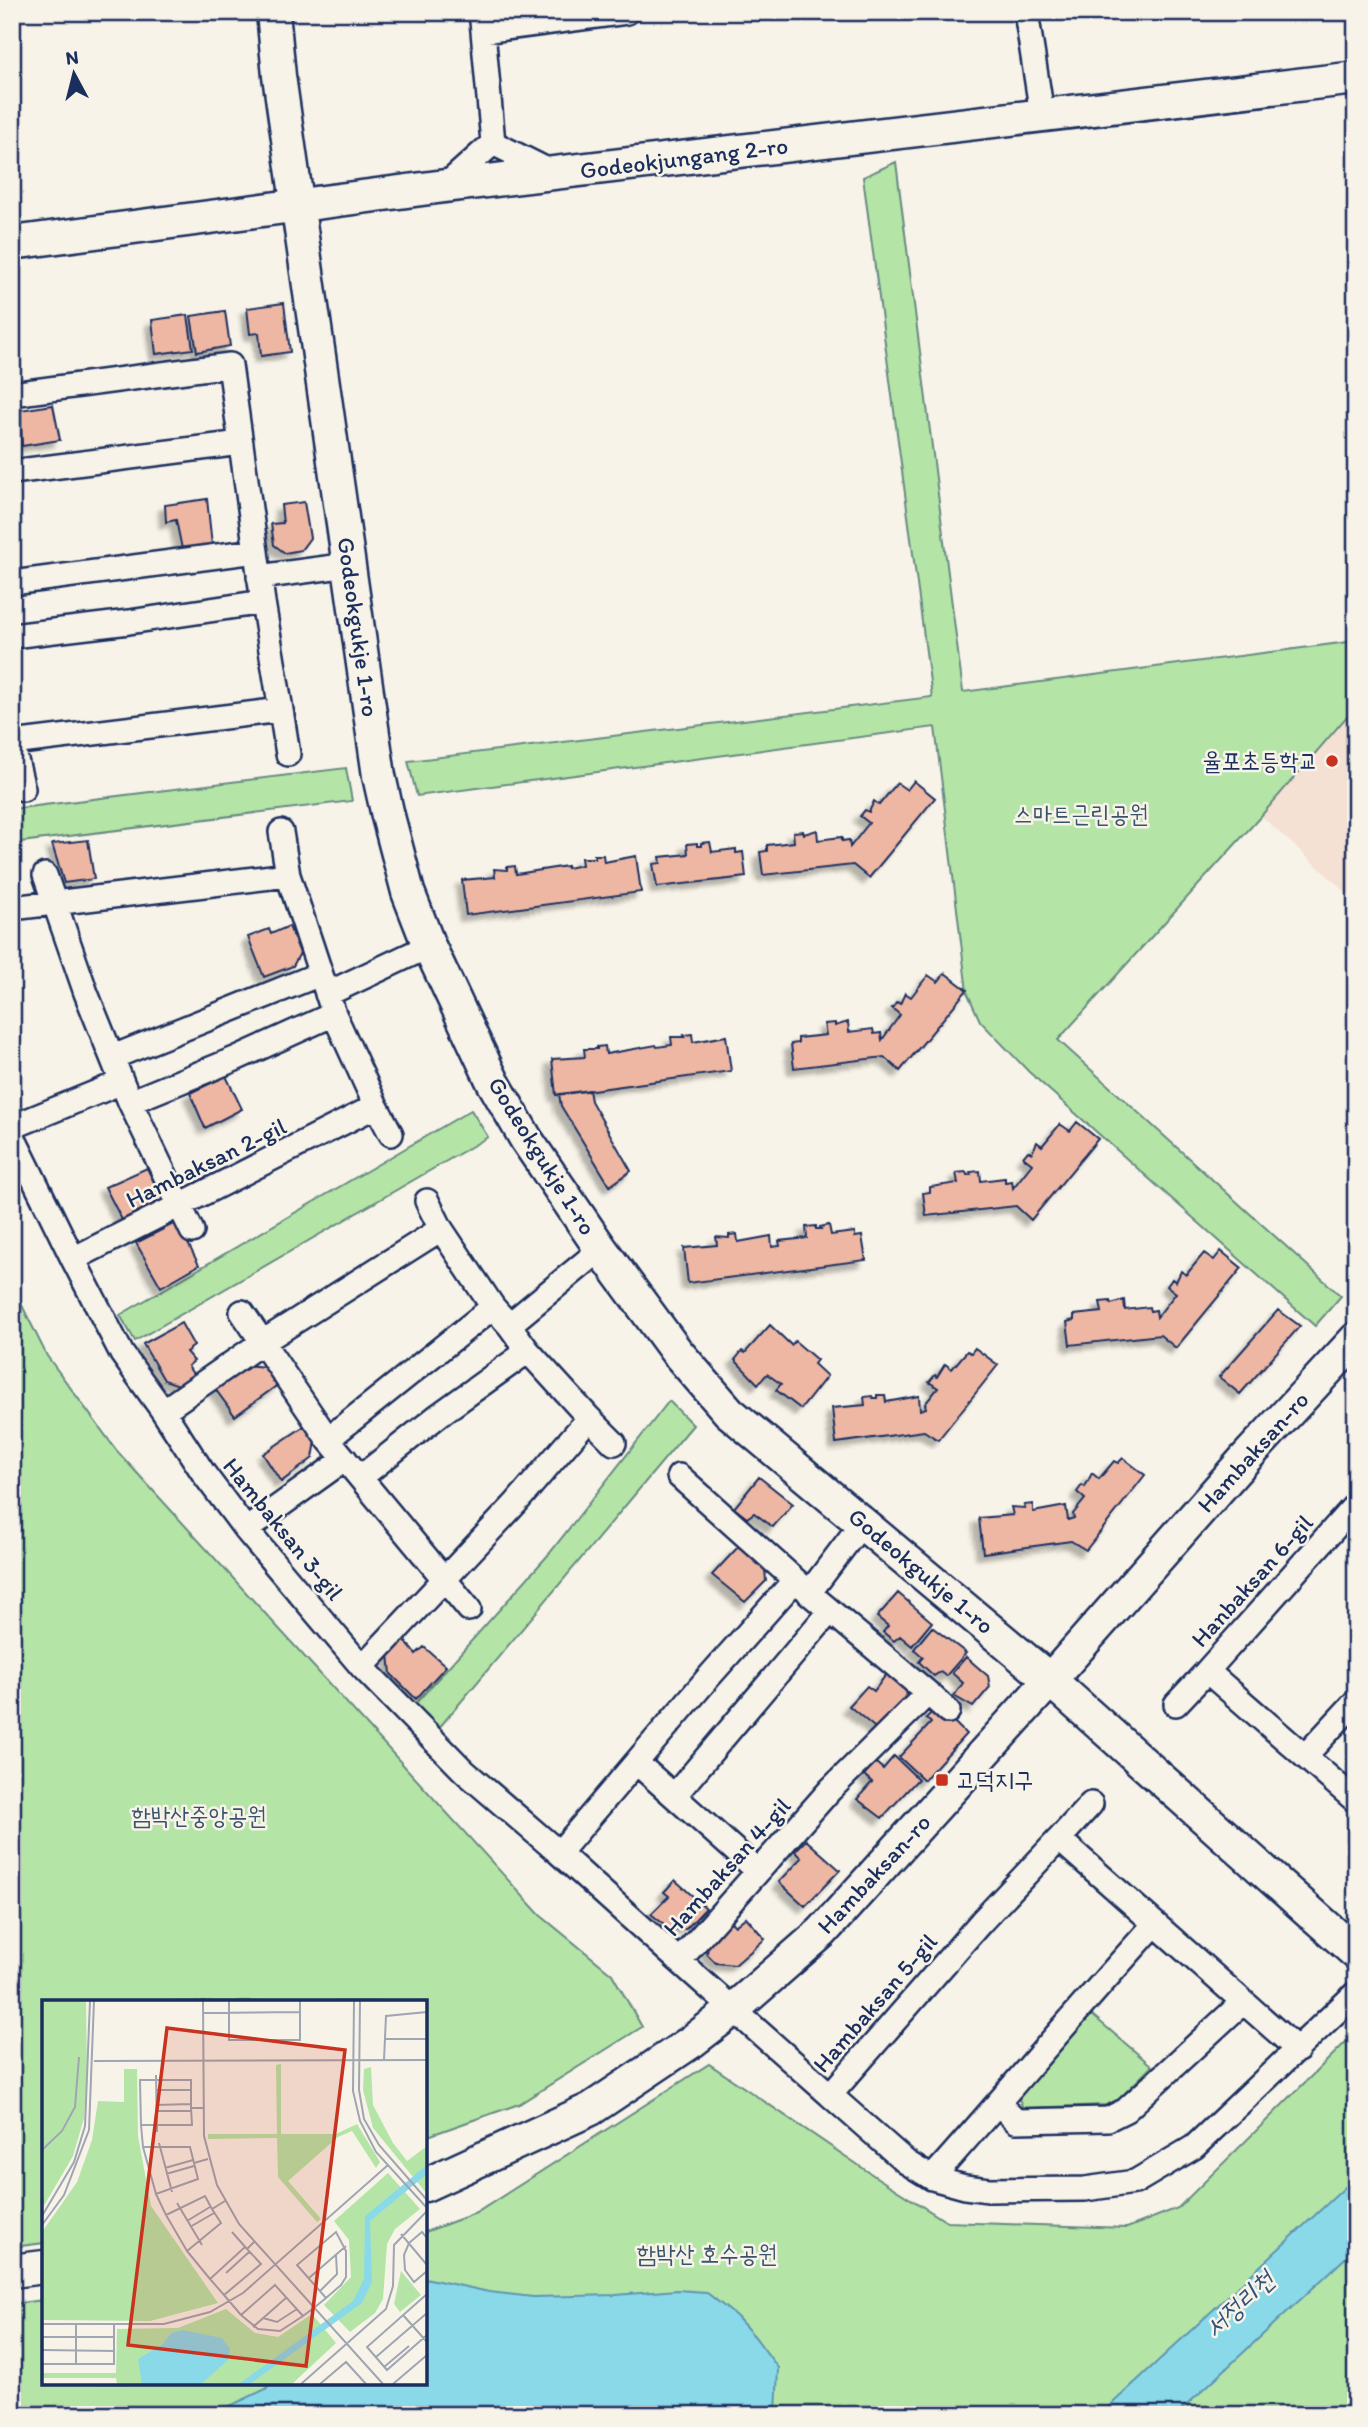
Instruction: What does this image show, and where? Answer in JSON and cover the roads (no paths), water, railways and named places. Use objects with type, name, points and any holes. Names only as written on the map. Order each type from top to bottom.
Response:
[{"type":"street","name":"Godeokgukje 1-ro","points":[[272,12],[379,776],[408,892],[429,946],[493,1082],[526,1139],[601,1249],[676,1351],[729,1412],[1050,1680],[1356,1953]]},
{"type":"street","points":[[493,144],[482,22],[627,12]]},
{"type":"street","points":[[1026,12],[1042,114]]},
{"type":"street","name":"Godeokjungang 2-ro","points":[[12,243],[445,186],[1356,78]]},
{"type":"street","points":[[493,144],[555,174]]},
{"type":"street","points":[[445,186],[493,144]]},
{"type":"street","points":[[12,394],[230,365],[263,602],[288,754]]},
{"type":"street","points":[[12,472],[241,443]]},
{"type":"street","points":[[12,583],[256,551]]},
{"type":"street","points":[[260,577],[349,565]]},
{"type":"street","points":[[12,636],[263,602]]},
{"type":"street","points":[[23,789],[12,743],[281,710]]},
{"type":"street","points":[[281,832],[288,875],[327,994],[349,1052],[391,1134]]},
{"type":"street","points":[[45,875],[86,993],[126,1092],[192,1231]]},
{"type":"street","points":[[12,908],[288,875]]},
{"type":"street","points":[[113,1057],[327,994],[429,946]]},
{"type":"street","points":[[12,1127],[235,1059],[327,994]]},
{"type":"street","name":"Hambaksan 2-gil","points":[[73,1259],[376,1106]]},
{"type":"street","points":[[12,1135],[73,1259]]},
{"type":"street","points":[[426,1201],[441,1229],[493,1307],[528,1352],[614,1443]]},
{"type":"street","points":[[163,1411],[261,1343],[441,1229]]},
{"type":"street","points":[[509,1325],[601,1249]]},
{"type":"street","name":"Hambaksan 3-gil","points":[[73,1259],[122,1354],[246,1530],[362,1667],[464,1771],[559,1853]]},
{"type":"street","points":[[328,1438],[493,1307]]},
{"type":"street","points":[[242,1312],[328,1438],[469,1609]]},
{"type":"street","name":"Hambaksan-ro","points":[[427,2184],[591,2109],[691,2042],[734,2009],[822,1931],[1050,1680],[1238,1466],[1356,1339]]},
{"type":"street","points":[[361,1477],[439,1415],[528,1352]]},
{"type":"street","points":[[362,1667],[589,1418]]},
{"type":"street","points":[[246,1530],[345,1460]]},
{"type":"street","points":[[679,1476],[830,1611],[948,1711]]},
{"type":"street","name":"Hanbaksan 6-gil","points":[[1356,1504],[1207,1671],[1356,1801]]},
{"type":"street","points":[[559,1853],[707,1679],[862,1523]]},
{"type":"street","points":[[674,1796],[830,1611]]},
{"type":"street","points":[[1176,1704],[1207,1671]]},
{"type":"street","name":"Hambaksan 4-gil","points":[[559,1853],[679,1961],[830,1790],[928,1693]]},
{"type":"street","points":[[1305,1756],[1356,1701]]},
{"type":"street","points":[[637,1763],[758,1871]]},
{"type":"street","name":"Hambaksan 5-gil","points":[[1091,1804],[981,1922],[830,2095],[906,2162],[932,2178],[989,2190],[1085,2189],[1135,2182],[1194,2147],[1356,1993]]},
{"type":"street","points":[[1059,1839],[1298,2050]]},
{"type":"street","points":[[932,2178],[999,2104],[1079,2007],[1155,1924]]},
{"type":"street","points":[[679,1961],[830,2095]]},
{"type":"street","points":[[999,2104],[1016,2121],[1108,2119],[1126,2110],[1243,2002]]},
{"type":"street","points":[[12,2271],[42,2267]]},
{"type":"water","name":"서정리천","points":[[1356,2177],[1356,2248],[1176,2415],[1100,2415]]},
{"type":"water","points":[[427,2278],[489,2292],[533,2297],[677,2290],[706,2292],[736,2316],[778,2368],[776,2415],[211,2415],[266,2389],[269,2385],[427,2385]]},
{"type":"place","name":"율포초등학교","points":[[1332,761]]},
{"type":"place","name":"고덕지구","points":[[942,1780]]},
{"type":"park label","name":"스마트근린공원","points":[[1081,814]]},
{"type":"park label","name":"함박산중앙공원","points":[[199,1816]]},
{"type":"park label","name":"함박산 호수공원","points":[[707,2254]]}]
